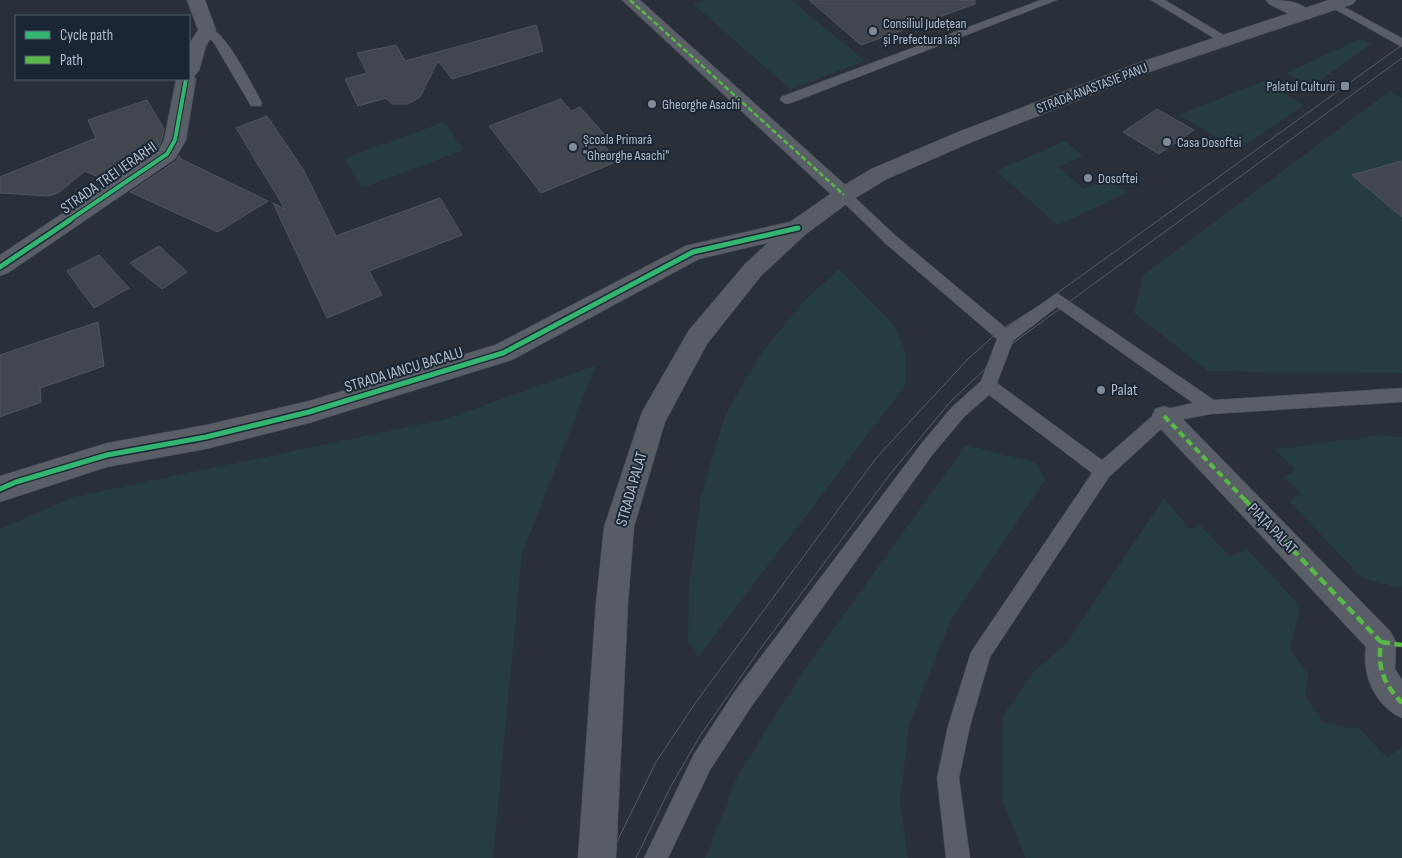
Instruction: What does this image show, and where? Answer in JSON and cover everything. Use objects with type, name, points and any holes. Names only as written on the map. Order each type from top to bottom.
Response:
[{"type":"main road","name":"STRADA ANASTASIE PANU","points":[[844,195],[878,174],[965,137],[1145,67],[1304,16],[1341,2]]},
{"type":"main road","name":"STRADA PALAT","points":[[597,858],[612,603],[619,526],[652,420],[698,337],[753,270],[798,228],[844,195]]},
{"type":"street","points":[[190,68],[197,46],[208,30],[196,0]]},
{"type":"street","points":[[630,0],[844,195]]},
{"type":"street","points":[[1275,0],[1304,16]]},
{"type":"street","name":"STRADA TREI IERARHI","points":[[0,267],[167,154],[175,140],[186,80]]},
{"type":"street","name":"STRADA IANCU BACALU","points":[[0,488],[107,455],[206,437],[309,412],[502,352],[694,252],[798,228]]},
{"type":"street","name":"PIAȚA PALAT","points":[[1164,416],[1391,644],[1377,661],[1384,683],[1402,703]]},
{"type":"lane","points":[[786,100],[1051,0]]},
{"type":"lane","points":[[1157,0],[1226,40]]},
{"type":"lane","points":[[1341,2],[1402,43]]},
{"type":"lane","points":[[208,30],[219,41],[256,103]]},
{"type":"lane","points":[[844,195],[891,240],[1006,337]]},
{"type":"lane","points":[[656,858],[702,762],[743,699],[927,449],[958,412],[988,385],[1006,337],[1057,299],[1211,407]]},
{"type":"lane","points":[[988,385],[1103,471]]},
{"type":"lane","points":[[958,858],[948,778],[959,726],[981,652],[1103,471],[1164,416],[1211,407],[1402,394]]},
{"type":"green space","points":[[705,0],[791,0],[865,61],[790,89],[693,4]]},
{"type":"green space","points":[[1360,39],[1371,44],[1311,87],[1286,73]]},
{"type":"green space","points":[[1264,81],[1304,105],[1238,150],[1179,115]]},
{"type":"green space","points":[[1390,91],[1402,98],[1402,373],[1208,371],[1134,313],[1143,275]]},
{"type":"green space","points":[[444,122],[464,150],[362,188],[345,158]]},
{"type":"green space","points":[[1065,141],[1083,156],[1058,167],[1084,189],[1108,178],[1127,193],[1058,225],[996,171]]},
{"type":"green space","points":[[839,269],[894,325],[906,356],[905,386],[698,657],[688,641],[689,586],[701,495],[726,413],[762,352],[805,300]]},
{"type":"green space","points":[[596,365],[522,554],[493,858],[0,858],[0,529],[73,497],[446,419]]},
{"type":"green space","points":[[1376,436],[1402,437],[1402,586],[1399,588],[1362,578],[1289,501],[1301,493],[1284,477],[1295,470],[1275,449]]},
{"type":"green space","points":[[966,445],[1037,463],[1045,480],[950,622],[909,725],[900,803],[908,858],[705,858],[737,777],[802,673]]},
{"type":"green space","points":[[1164,498],[1189,528],[1200,525],[1230,556],[1247,549],[1300,606],[1290,650],[1308,673],[1305,696],[1324,723],[1360,729],[1387,758],[1402,747],[1402,858],[1026,858],[1002,800],[1003,716],[1034,671],[1065,645]]},
{"type":"building","name":"Consiliul Județean și Prefectura Iași","points":[[809,0],[975,0],[975,4],[861,45]]},
{"type":"building","points":[[536,25],[543,51],[452,79],[438,61],[420,97],[408,104],[392,104],[386,98],[358,106],[345,79],[367,73],[357,53],[396,45],[405,61]]},
{"type":"building","name":"Școala Primară \"Gheorghe Asachi\"","points":[[561,99],[571,111],[580,107],[611,142],[603,145],[618,161],[541,193],[489,126]]},
{"type":"building","points":[[147,100],[164,129],[158,148],[107,181],[85,171],[58,193],[49,196],[0,193],[0,177],[96,138],[88,120]]},
{"type":"building","name":"Casa Dosoftei","points":[[1157,109],[1194,130],[1159,154],[1123,132]]},
{"type":"building","points":[[267,116],[304,171],[336,236],[440,198],[462,235],[369,271],[382,295],[327,318],[273,203],[285,209],[236,128]]},
{"type":"building","points":[[179,156],[181,159],[268,201],[218,232],[130,192],[176,161]]},
{"type":"building","points":[[1402,161],[1402,217],[1352,175]]},
{"type":"building","points":[[159,246],[187,272],[162,289],[130,263]]},
{"type":"building","points":[[99,255],[129,288],[94,308],[67,271]]},
{"type":"building","points":[[98,322],[104,366],[40,388],[41,402],[0,417],[0,355]]},
{"type":"tram line","points":[[609,858],[656,762],[696,702],[877,457],[968,359],[999,331],[1042,304],[1402,45]]},
{"type":"tram line","points":[[636,858],[671,786],[700,736],[758,652],[891,473],[951,401],[1013,343],[1402,58]]},
{"type":"marked path","points":[[630,0],[844,195]]},
{"type":"marked path","points":[[1164,416],[1381,642],[1379,661],[1382,676],[1389,689],[1402,703]]},
{"type":"marked path","points":[[1381,642],[1402,645]]},
{"type":"cycle path","points":[[0,267],[167,154],[175,140],[186,80]]},
{"type":"cycle path","points":[[0,489],[16,482],[107,455],[206,437],[309,412],[503,353],[693,252],[798,228]]},
{"type":"place","name":"Consiliul Județean și Prefectura Iași","points":[[873,31]]},
{"type":"place","name":"Palatul Culturii","points":[[1345,86]]},
{"type":"place","name":"Gheorghe Asachi","points":[[652,104]]},
{"type":"place","name":"Casa Dosoftei","points":[[1167,142]]},
{"type":"place","name":"Școala Primară \"Gheorghe Asachi\"","points":[[573,147]]},
{"type":"place","name":"Dosoftei","points":[[1088,178]]},
{"type":"place","name":"Palat","points":[[1101,390]]}]
